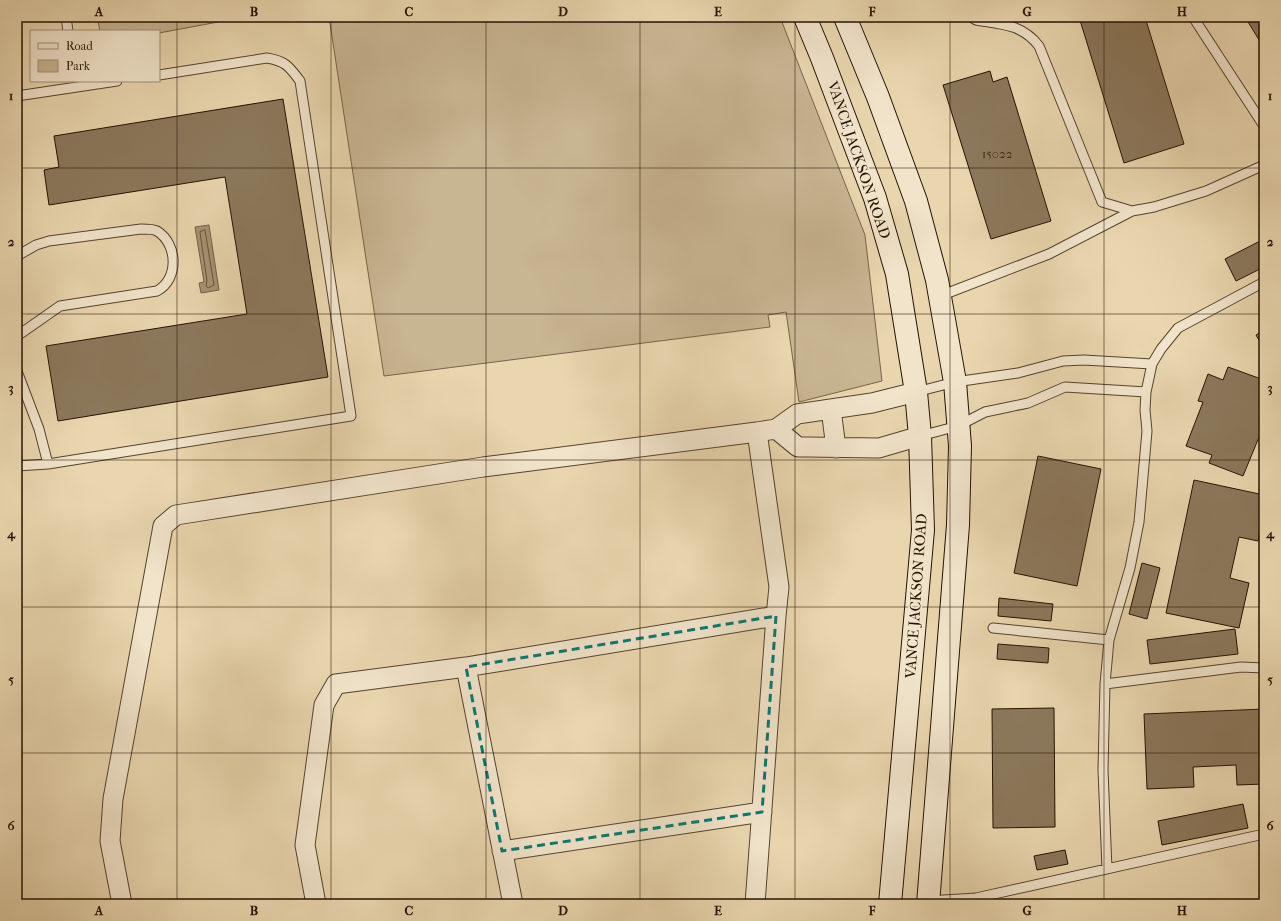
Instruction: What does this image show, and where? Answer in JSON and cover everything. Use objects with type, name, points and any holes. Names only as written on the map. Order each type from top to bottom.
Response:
[{"type":"main road","name":"VANCE JACKSON ROAD","points":[[805,17],[875,198],[897,274],[916,392],[920,436],[923,530],[890,904]]},
{"type":"main road","points":[[845,17],[878,97],[916,201],[940,297],[955,382],[960,446],[958,525],[928,903]]},
{"type":"street","points":[[122,904],[110,841],[112,799],[163,526],[176,515],[483,467],[776,429],[797,414],[872,403],[916,392]]},
{"type":"street","points":[[831,409],[836,448]]},
{"type":"street","points":[[776,429],[798,447],[880,448],[920,436]]},
{"type":"street","points":[[755,904],[779,587],[757,432]]},
{"type":"street","points":[[316,904],[305,845],[324,705],[336,684],[466,667],[776,616]]},
{"type":"street","points":[[466,667],[513,904]]},
{"type":"street","points":[[502,851],[762,812]]},
{"type":"lane","points":[[66,17],[68,30]]},
{"type":"lane","points":[[971,17],[976,20],[1017,27],[1031,36],[1039,46],[1102,202],[1132,211]]},
{"type":"lane","points":[[1193,17],[1264,126]]},
{"type":"lane","points":[[17,466],[48,464],[351,416],[300,81],[291,68],[280,60],[267,58],[160,75]]},
{"type":"lane","points":[[17,96],[76,84],[103,82]]},
{"type":"lane","points":[[940,297],[1049,254],[1132,211],[1154,207],[1206,191],[1264,166]]},
{"type":"lane","points":[[17,256],[36,245],[49,242],[141,229],[156,230],[172,250],[173,264],[171,278],[165,287],[157,291],[60,306],[17,336]]},
{"type":"lane","points":[[1107,869],[1102,770],[1104,684],[1109,640],[1130,568],[1139,522],[1147,431],[1145,410],[1146,392],[1152,364],[1161,349],[1178,328],[1264,282]]},
{"type":"lane","points":[[916,392],[955,382],[1018,373],[1063,361],[1084,360],[1152,364]]},
{"type":"lane","points":[[17,371],[40,429],[48,464]]},
{"type":"lane","points":[[920,436],[958,426],[985,412],[1028,403],[1052,391],[1065,387],[1146,392]]},
{"type":"lane","points":[[993,628],[1109,640]]},
{"type":"lane","points":[[1104,684],[1241,667],[1264,668]]},
{"type":"lane","points":[[928,903],[976,898],[1264,834]]},
{"type":"highlighted area","points":[[776,616],[762,812],[502,851],[466,667]]},
{"type":"green space","points":[[97,17],[245,17],[160,33],[160,30],[100,30]]},
{"type":"green space","points":[[329,17],[780,17],[865,235],[882,381],[799,402],[786,312],[768,315],[770,327],[384,376]]},
{"type":"water","points":[[209,225],[219,290],[201,293],[199,283],[204,282],[195,227]]},
{"type":"building","points":[[1079,17],[1145,17],[1184,144],[1124,163]]},
{"type":"building","points":[[1245,17],[1264,17],[1264,48]]},
{"type":"building","points":[[990,71],[993,82],[1007,77],[1051,221],[991,239],[943,85]]},
{"type":"building","points":[[283,99],[328,377],[58,421],[46,346],[247,314],[225,177],[49,205],[44,170],[59,167],[54,136]]},
{"type":"building","points":[[1264,239],[1264,267],[1236,281],[1225,259]]},
{"type":"building","points":[[1264,330],[1264,349],[1256,335]]},
{"type":"building","points":[[1228,367],[1264,380],[1264,425],[1243,476],[1209,463],[1212,455],[1186,446],[1203,402],[1198,401],[1208,374],[1223,380]]},
{"type":"building","points":[[1038,456],[1101,469],[1077,586],[1014,573]]},
{"type":"building","points":[[1194,480],[1264,495],[1264,512],[1258,541],[1239,537],[1230,578],[1249,583],[1239,628],[1166,613]]},
{"type":"building","points":[[1142,563],[1160,568],[1147,619],[1129,614]]},
{"type":"building","points":[[999,598],[1053,604],[1051,621],[998,616]]},
{"type":"building","points":[[1235,629],[1238,654],[1150,664],[1147,640]]},
{"type":"building","points":[[998,644],[1049,648],[1048,663],[997,659]]},
{"type":"building","points":[[1054,708],[1055,827],[993,828],[992,709]]},
{"type":"building","points":[[1264,709],[1264,784],[1237,785],[1236,765],[1193,767],[1194,787],[1147,789],[1144,714]]},
{"type":"building","points":[[1243,804],[1248,828],[1162,845],[1158,821]]},
{"type":"building","points":[[1065,850],[1068,864],[1037,870],[1034,856]]}]
